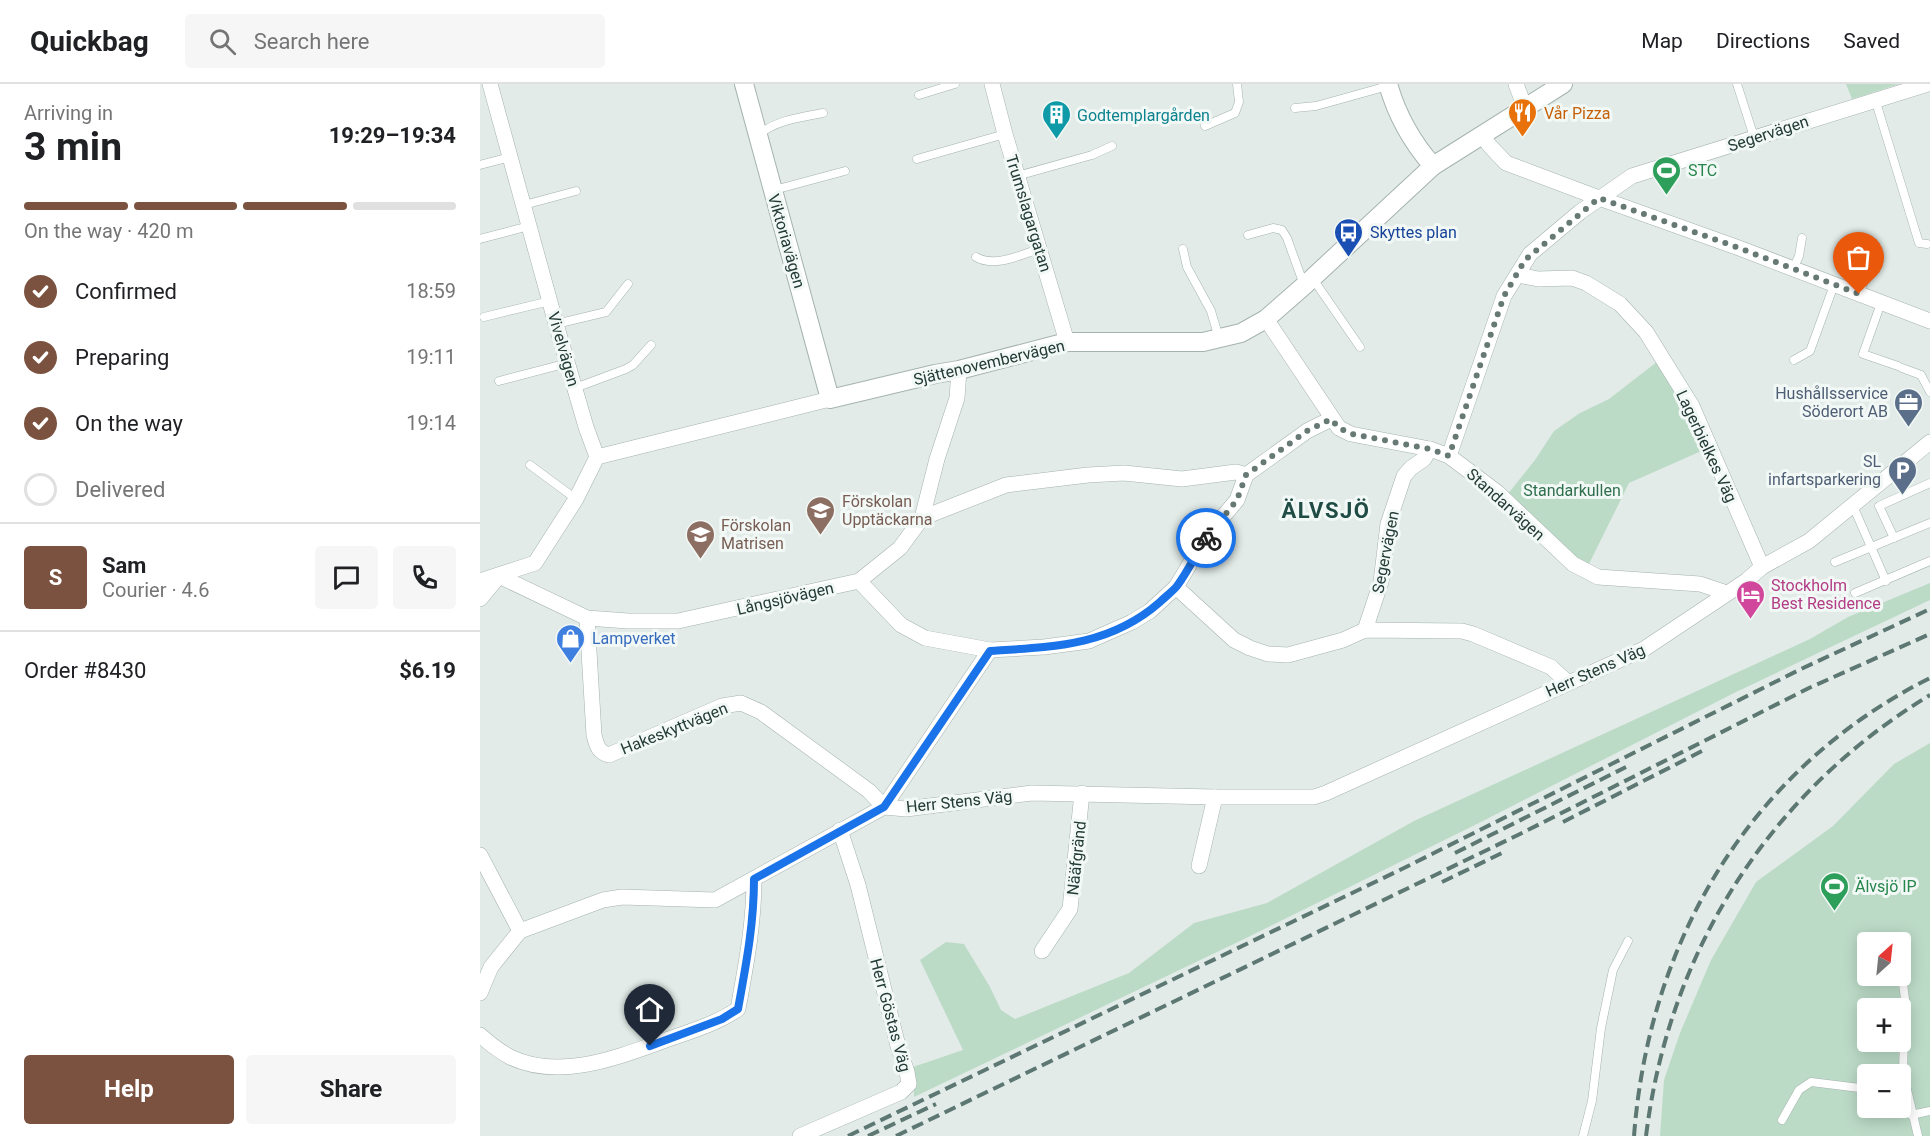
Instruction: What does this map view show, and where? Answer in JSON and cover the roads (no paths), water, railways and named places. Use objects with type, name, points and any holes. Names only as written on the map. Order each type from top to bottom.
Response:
[{"type":"street","name":"Vivelvägen","points":[[490,84],[556,324],[597,457]]},
{"type":"street","name":"Viktoriavägen","points":[[744,84],[830,399]]},
{"type":"street","name":"Trumslagargatan","points":[[992,84],[1067,342]]},
{"type":"street","points":[[1516,84],[1525,108]]},
{"type":"street","name":"Sjättenovembervägen","points":[[597,457],[1067,342],[1203,342],[1240,333],[1266,319],[1309,282],[1433,166],[1563,84]]},
{"type":"street","name":"Segervägen","points":[[1449,456],[1504,296],[1530,254],[1599,198],[1632,176],[1928,84]]},
{"type":"street","points":[[1388,85],[1405,128],[1433,166]]},
{"type":"street","points":[[1482,135],[1506,163],[1930,321]]},
{"type":"street","name":"Lagerbielkes Väg","points":[[1518,275],[1538,279],[1572,278],[1586,283],[1620,304],[1646,332],[1692,406],[1762,567]]},
{"type":"street","name":"Standarvägen","points":[[1266,319],[1339,428],[1352,434],[1430,449],[1449,456],[1498,494],[1572,564],[1598,577],[1700,584],[1727,593]]},
{"type":"street","name":"Långsjövägen","points":[[499,576],[587,618],[628,621],[678,621],[859,581],[900,548],[922,518],[937,459],[957,398],[958,370]]},
{"type":"street","points":[[859,581],[902,625],[925,638],[990,651],[1089,641],[1132,622],[1150,610],[1176,587],[1206,537],[1237,500],[1246,475],[1307,431],[1331,419]]},
{"type":"street","name":"Herr Stens Väg","points":[[520,931],[603,900],[622,897],[715,900],[884,807],[906,809],[1032,793],[1215,797],[1314,797],[1320,795],[1644,649],[1762,567],[1809,541],[1930,442]]},
{"type":"street","name":"Segervägen","points":[[1365,630],[1381,582],[1388,524],[1404,476],[1424,459],[1430,449]]},
{"type":"street","points":[[480,581],[535,563],[576,499],[597,457]]},
{"type":"street","points":[[922,518],[1006,485],[1124,473],[1182,479],[1236,472],[1246,475]]},
{"type":"street","points":[[480,599],[499,576]]},
{"type":"street","points":[[1176,587],[1234,640],[1268,654],[1288,655],[1343,640],[1365,630],[1422,629],[1473,634],[1551,667],[1567,682]]},
{"type":"street","name":"Hakeskyttvägen","points":[[587,618],[594,735],[597,748],[602,753],[609,755],[722,706],[741,703],[761,712],[810,747],[869,791],[884,807]]},
{"type":"street","points":[[884,807],[990,651]]},
{"type":"street","name":"Nääfgränd","points":[[1042,951],[1070,909],[1082,793]]},
{"type":"street","points":[[1199,866],[1215,797]]},
{"type":"street","name":"Herr Göstas Väg","points":[[800,1136],[901,1092],[909,1084],[908,1072],[898,1046],[858,885],[840,830]]},
{"type":"street","points":[[480,855],[520,931],[492,967],[480,993]]},
{"type":"street","points":[[480,1035],[511,1057],[538,1065],[577,1067],[632,1052],[722,1019],[738,1009],[750,946],[754,879]]},
{"type":"lane","points":[[919,95],[955,84]]},
{"type":"lane","points":[[1205,126],[1235,112],[1239,102],[1237,84]]},
{"type":"lane","points":[[1737,84],[1754,137]]},
{"type":"lane","points":[[1295,108],[1316,106],[1388,85]]},
{"type":"lane","points":[[1875,99],[1919,243],[1927,244]]},
{"type":"lane","points":[[758,135],[765,129],[785,122],[823,113]]},
{"type":"lane","points":[[918,159],[1005,134]]},
{"type":"lane","points":[[1017,176],[1092,155],[1112,146]]},
{"type":"lane","points":[[480,165],[510,157]]},
{"type":"lane","points":[[773,191],[845,171]]},
{"type":"lane","points":[[524,205],[576,191]]},
{"type":"lane","points":[[480,239],[529,226]]},
{"type":"lane","points":[[1248,235],[1273,228],[1282,230],[1309,282],[1360,347]]},
{"type":"lane","points":[[1793,269],[1799,256],[1802,238]]},
{"type":"lane","points":[[976,258],[985,262],[1001,260],[1039,249]]},
{"type":"lane","points":[[1183,249],[1187,267],[1211,311],[1219,338]]},
{"type":"lane","points":[[1859,294],[1870,266]]},
{"type":"lane","points":[[556,324],[606,312],[628,284]]},
{"type":"lane","points":[[1794,360],[1810,351],[1834,285]]},
{"type":"lane","points":[[484,317],[550,301]]},
{"type":"lane","points":[[1881,303],[1863,354],[1921,375],[1930,392]]},
{"type":"lane","points":[[575,388],[626,369],[633,365],[651,345]]},
{"type":"lane","points":[[499,381],[568,363]]},
{"type":"lane","points":[[530,465],[576,499]]},
{"type":"lane","points":[[1894,538],[1879,506],[1930,483]]},
{"type":"lane","points":[[1853,506],[1886,580]]},
{"type":"lane","points":[[1835,562],[1930,523]]},
{"type":"lane","points":[[1856,593],[1930,561]]},
{"type":"lane","points":[[1582,1136],[1592,1101],[1601,1028],[1613,970],[1628,941]]},
{"type":"lane","points":[[1903,986],[1904,1064]]},
{"type":"lane","points":[[1782,1120],[1799,1090],[1811,1082],[1857,1087]]},
{"type":"lane","points":[[1918,1136],[1911,1115],[1928,1111]]},
{"type":"railway","points":[[848,1136],[1404,868],[1801,669],[1930,609]]},
{"type":"railway","points":[[896,1136],[1520,834],[1809,688],[1930,634]]},
{"type":"railway","points":[[1634,1136],[1644,1063],[1661,994],[1687,928],[1721,867],[1762,811],[1810,760],[1867,715],[1930,678]]},
{"type":"railway","points":[[1646,1136],[1658,1068],[1678,1002],[1704,940],[1737,882],[1776,828],[1821,779],[1873,734],[1930,695]]},
{"type":"railway","points":[[1563,822],[1702,751]]},
{"type":"railway","points":[[1455,853],[1626,767]]},
{"type":"railway","points":[[1442,882],[1502,853]]},
{"type":"railway","points":[[868,1136],[936,1104]]},
{"type":"place","name":"Vår Pizza","points":[[1523,138]]},
{"type":"place","name":"Godtemplargården","points":[[1056,140]]},
{"type":"place","name":"STC","points":[[1667,196]]},
{"type":"place","name":"Skyttes plan","points":[[1349,258]]},
{"type":"place","name":"Hushållsservice Söderort AB","points":[[1909,428]]},
{"type":"place","name":"SL infartsparkering","points":[[1902,496]]},
{"type":"place","name":"Förskolan Upptäckarna","points":[[821,536]]},
{"type":"place","name":"Förskolan Matrisen","points":[[700,560]]},
{"type":"place","name":"Stockholm Best Residence","points":[[1750,620]]},
{"type":"place","name":"Lampverket","points":[[571,664]]},
{"type":"place","name":"Älvsjö IP","points":[[1834,912]]},
{"type":"district","name":"ÄLVSJÖ","points":[[1326,510]]},
{"type":"park label","name":"Standarkullen","points":[[1572,490]]}]
